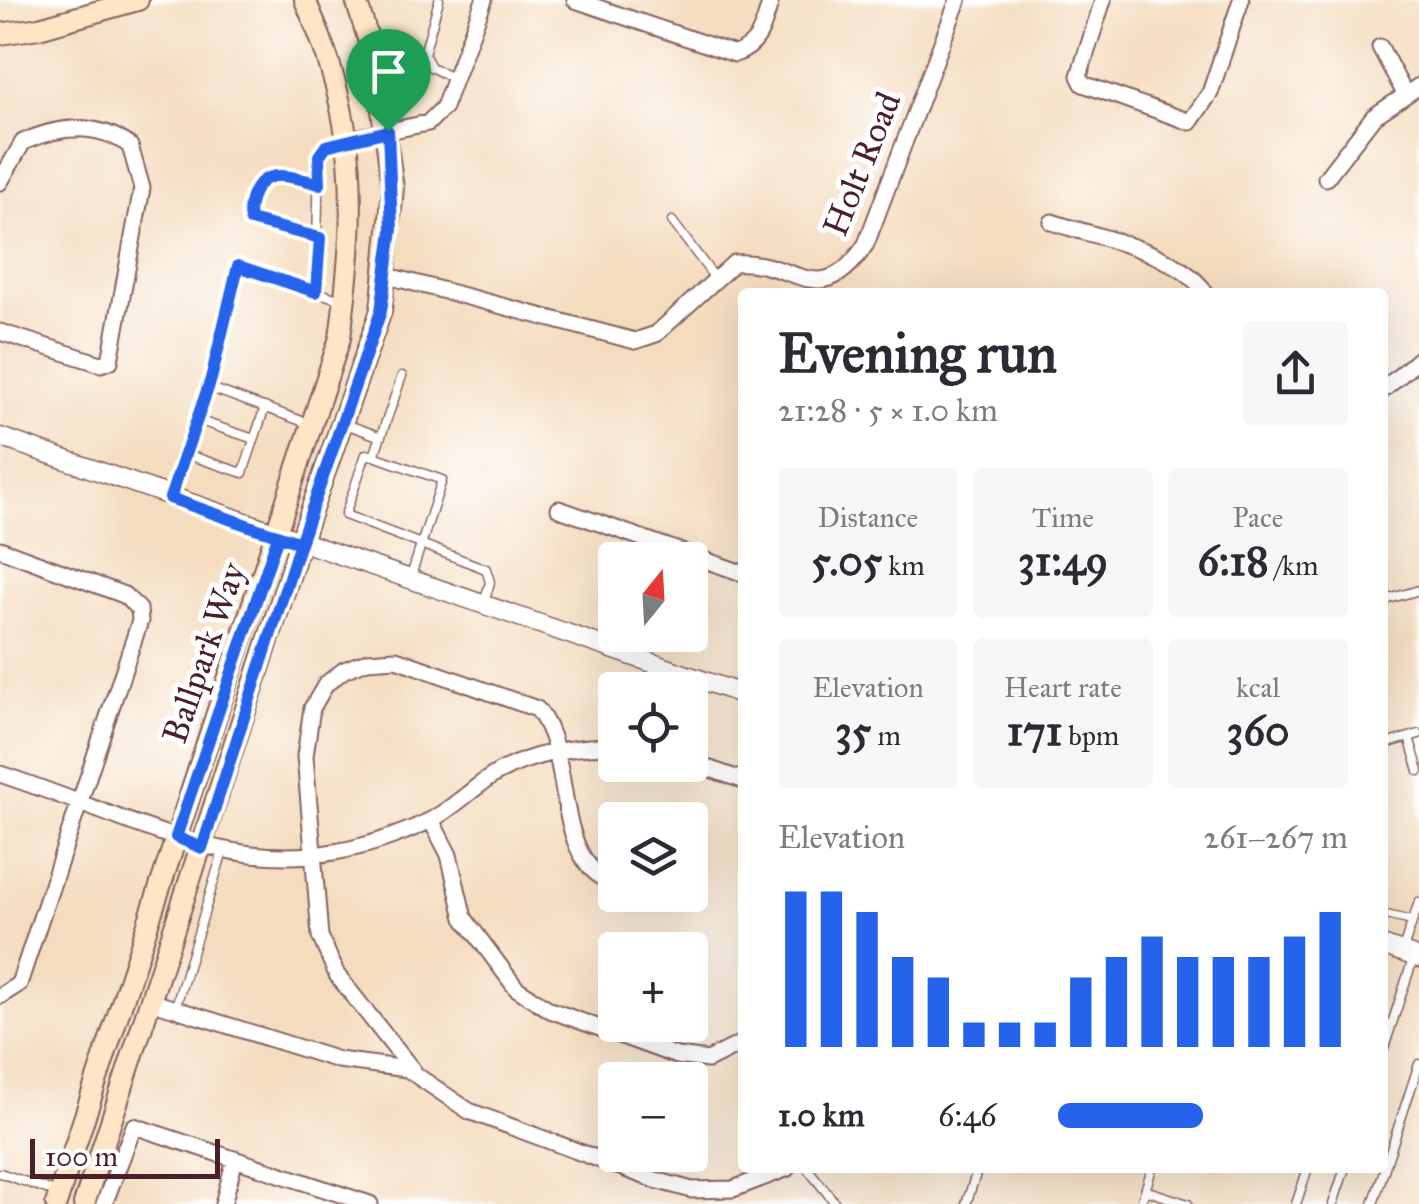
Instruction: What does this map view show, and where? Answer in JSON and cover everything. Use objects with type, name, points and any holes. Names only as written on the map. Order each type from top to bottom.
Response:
[{"type":"main road","points":[[0,34],[39,28],[138,0]]},
{"type":"main road","name":"Ballpark Way","points":[[58,1199],[335,363],[345,302],[351,214],[349,139],[338,79],[306,0]]},
{"type":"main road","name":"Ballpark Way","points":[[91,1203],[150,1001],[212,850],[300,543],[381,311],[388,276],[394,188],[374,61],[356,0]]},
{"type":"main road","points":[[58,1199],[91,1203]]},
{"type":"street","points":[[349,139],[428,123],[444,106],[484,0]]},
{"type":"street","points":[[574,0],[735,54],[753,46],[771,0]]},
{"type":"street","name":"Holt Road","points":[[714,277],[741,262],[820,283],[839,276],[866,244],[958,0]]},
{"type":"street","points":[[1104,0],[1079,76],[1090,88],[1190,122],[1210,92],[1241,0]]},
{"type":"street","points":[[1326,178],[1373,116],[1412,90],[1380,47]]},
{"type":"street","points":[[0,182],[23,142],[83,127],[111,133],[135,152],[142,188],[113,356],[101,364],[0,332]]},
{"type":"street","points":[[1052,222],[1160,260],[1185,273],[1201,288]]},
{"type":"street","points":[[388,276],[635,342],[656,334],[678,316],[714,277]]},
{"type":"street","points":[[839,276],[842,288]]},
{"type":"street","points":[[1388,386],[1419,359]]},
{"type":"street","points":[[0,437],[738,693]]},
{"type":"street","points":[[558,510],[738,573]]},
{"type":"street","points":[[0,549],[124,595],[140,613],[80,800],[7,993]]},
{"type":"street","points":[[598,872],[583,860],[572,832],[559,752],[550,725],[538,710],[396,660],[368,661],[344,670],[326,684],[312,708],[306,739],[310,858],[320,936],[337,975],[414,1072],[469,1111],[655,1180],[692,1190],[733,1189],[775,1173]]},
{"type":"street","points":[[0,774],[212,850],[264,858],[310,858],[431,820],[500,771],[559,752],[598,749]]},
{"type":"street","points":[[708,768],[738,779]]},
{"type":"street","points":[[431,820],[450,854],[464,918],[516,988],[550,1010],[677,1056],[708,1060],[738,1045]]},
{"type":"street","points":[[150,1001],[338,1060],[414,1072]]},
{"type":"street","points":[[91,1203],[134,1126],[367,1203]]},
{"type":"street","points":[[223,1204],[235,1159]]},
{"type":"lane","points":[[439,0],[424,54],[431,68],[454,78]]},
{"type":"lane","points":[[316,292],[321,150],[349,139]]},
{"type":"lane","points":[[320,184],[266,176],[256,187],[247,216],[257,224],[320,238]]},
{"type":"lane","points":[[672,221],[714,277]]},
{"type":"lane","points":[[170,498],[209,383],[238,266],[345,302]]},
{"type":"lane","points":[[374,456],[402,376]]},
{"type":"lane","points":[[209,383],[314,425]]},
{"type":"lane","points":[[185,454],[242,474],[265,408]]},
{"type":"lane","points":[[196,420],[254,439]]},
{"type":"lane","points":[[342,423],[381,436]]},
{"type":"lane","points":[[409,580],[422,541],[442,480],[366,454],[346,515],[422,541],[486,568],[490,582],[484,606]]},
{"type":"lane","points":[[1388,598],[1419,590]]},
{"type":"lane","points":[[1388,743],[1419,734]]},
{"type":"lane","points":[[1408,737],[1419,771]]},
{"type":"lane","points":[[175,1009],[212,850]]},
{"type":"lane","points":[[1388,1034],[1411,955],[1412,921],[1419,902]]},
{"type":"lane","points":[[1388,915],[1412,921]]},
{"type":"lane","points":[[1388,1158],[1419,1064]]},
{"type":"lane","points":[[0,1173],[58,1199]]},
{"type":"lane","points":[[811,1173],[836,1204]]},
{"type":"lane","points":[[966,1204],[976,1173]]},
{"type":"lane","points":[[1140,1204],[1150,1173]]},
{"type":"lane","points":[[1296,1204],[1306,1173]]},
{"type":"lane","points":[[1333,1204],[1343,1173]]},
{"type":"lane","points":[[1373,1204],[1383,1173]]},
{"type":"lane","points":[[1144,1190],[1188,1204]]},
{"type":"route","points":[[388,131],[326,146],[319,156],[320,184],[276,175],[266,176],[256,187],[247,216],[250,220],[320,238],[316,292],[238,266],[211,379],[170,498],[300,543],[202,848],[176,837],[278,536],[300,543],[381,311],[388,276],[394,188],[388,131]]}]
